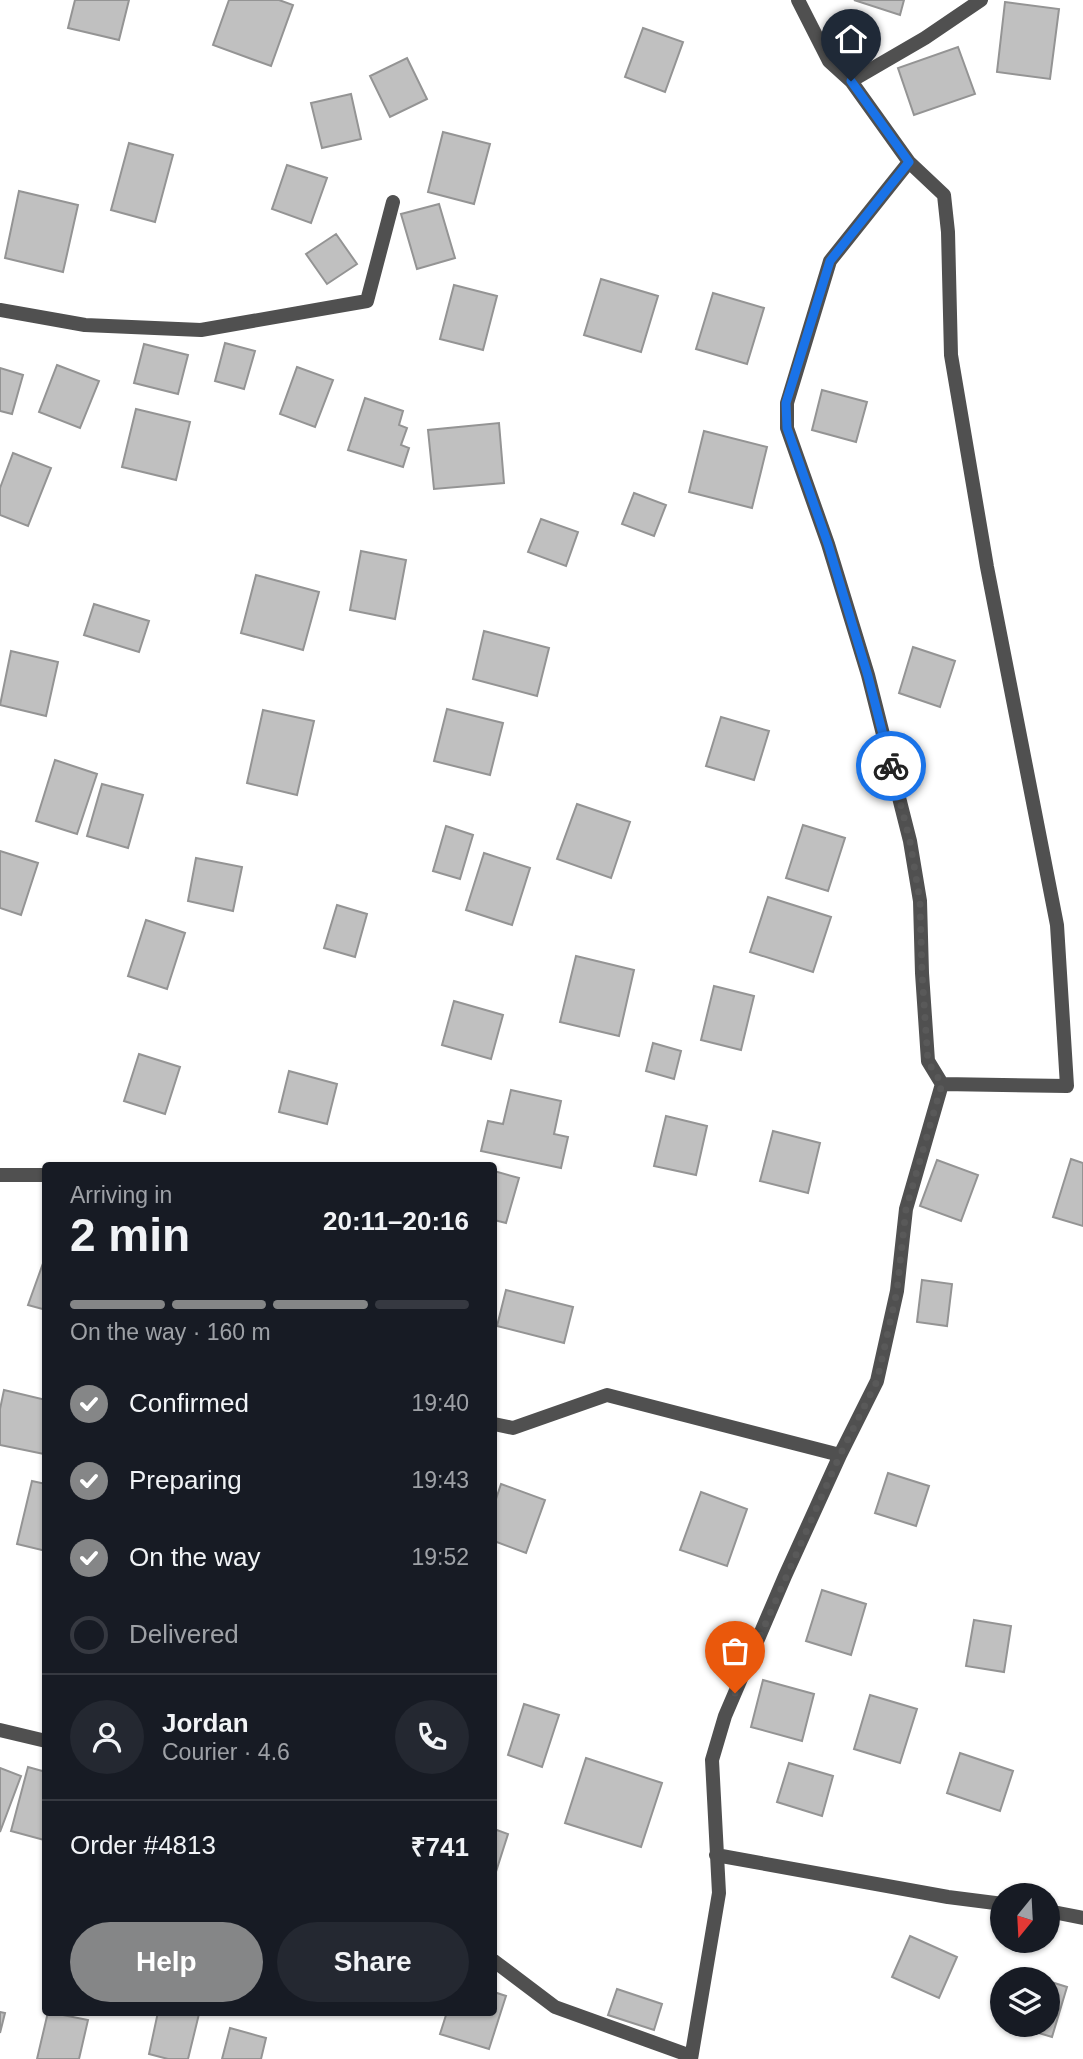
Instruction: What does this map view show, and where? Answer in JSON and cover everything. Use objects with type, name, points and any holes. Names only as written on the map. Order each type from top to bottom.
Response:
[{"type":"street","points":[[798,0],[829,61],[851,81],[909,162],[944,195],[948,232],[951,355],[987,567],[1057,925],[1067,1086]]},
{"type":"street","points":[[851,81],[925,38],[981,0]]},
{"type":"street","points":[[497,1963],[555,2007],[691,2058],[719,1893],[712,1760],[725,1716],[840,1455],[877,1381],[897,1291],[906,1209],[942,1084],[928,1062],[920,901],[910,841],[864,662],[828,544],[787,428],[786,403],[830,261],[909,162]]},
{"type":"street","points":[[0,310],[85,325],[201,330],[367,301],[393,202]]},
{"type":"street","points":[[942,1084],[1083,1088]]},
{"type":"street","points":[[0,1175],[42,1175]]},
{"type":"street","points":[[497,1425],[513,1428],[607,1395],[840,1455]]},
{"type":"street","points":[[0,1730],[42,1740]]},
{"type":"street","points":[[716,1855],[990,1903]]},
{"type":"street","points":[[1060,1913],[1083,1918]]},
{"type":"building","points":[[75,0],[129,0],[119,40],[68,28]]},
{"type":"building","points":[[229,0],[279,0],[293,5],[271,66],[213,45]]},
{"type":"building","points":[[854,0],[904,0],[900,15]]},
{"type":"building","points":[[1005,2],[1059,9],[1050,79],[997,72]]},
{"type":"building","points":[[643,28],[683,42],[665,92],[625,77]]},
{"type":"building","points":[[958,47],[975,94],[914,115],[898,68]]},
{"type":"building","points":[[407,58],[427,99],[390,117],[370,76]]},
{"type":"building","points":[[351,94],[361,139],[322,148],[311,103]]},
{"type":"building","points":[[443,132],[490,144],[474,204],[428,192]]},
{"type":"building","points":[[129,143],[173,155],[155,222],[111,210]]},
{"type":"building","points":[[287,165],[327,178],[311,223],[272,209]]},
{"type":"building","points":[[19,191],[78,205],[63,272],[5,258]]},
{"type":"building","points":[[439,204],[455,258],[417,269],[401,214]]},
{"type":"building","points":[[336,234],[357,264],[327,284],[306,254]]},
{"type":"building","points":[[601,279],[658,296],[641,352],[584,335]]},
{"type":"building","points":[[454,285],[497,296],[483,350],[440,339]]},
{"type":"building","points":[[713,293],[764,308],[747,364],[696,349]]},
{"type":"building","points":[[225,343],[255,351],[244,389],[215,381]]},
{"type":"building","points":[[144,344],[188,355],[178,394],[134,383]]},
{"type":"building","points":[[57,365],[99,381],[80,428],[39,412]]},
{"type":"building","points":[[297,367],[333,380],[315,427],[280,414]]},
{"type":"building","points":[[0,368],[23,375],[12,414],[0,411]]},
{"type":"building","points":[[822,390],[867,402],[856,442],[812,430]]},
{"type":"building","points":[[365,398],[403,411],[399,425],[407,428],[401,445],[409,448],[403,467],[348,450]]},
{"type":"building","points":[[136,409],[190,422],[176,480],[122,467]]},
{"type":"building","points":[[499,423],[504,483],[434,489],[428,430]]},
{"type":"building","points":[[704,431],[767,447],[752,508],[689,492]]},
{"type":"building","points":[[13,453],[51,468],[28,526],[0,515],[0,488]]},
{"type":"building","points":[[634,493],[666,505],[654,536],[622,524]]},
{"type":"building","points":[[541,519],[578,532],[566,566],[528,552]]},
{"type":"building","points":[[361,551],[406,560],[395,619],[350,610]]},
{"type":"building","points":[[256,575],[319,592],[303,650],[241,633]]},
{"type":"building","points":[[94,604],[149,621],[139,652],[84,635]]},
{"type":"building","points":[[484,631],[549,648],[537,696],[473,679]]},
{"type":"building","points":[[913,647],[955,661],[940,707],[899,693]]},
{"type":"building","points":[[11,651],[58,662],[46,716],[0,705]]},
{"type":"building","points":[[447,709],[503,723],[490,775],[434,761]]},
{"type":"building","points":[[263,710],[314,721],[297,795],[247,783]]},
{"type":"building","points":[[721,717],[769,731],[754,780],[706,766]]},
{"type":"building","points":[[55,760],[97,774],[77,834],[36,821]]},
{"type":"building","points":[[102,784],[143,795],[128,848],[87,836]]},
{"type":"building","points":[[577,804],[630,822],[611,878],[557,859]]},
{"type":"building","points":[[803,825],[845,838],[828,891],[786,878]]},
{"type":"building","points":[[446,826],[473,835],[460,879],[433,871]]},
{"type":"building","points":[[0,851],[38,863],[21,915],[0,908]]},
{"type":"building","points":[[484,853],[530,868],[512,925],[466,910]]},
{"type":"building","points":[[196,858],[242,867],[233,911],[188,901]]},
{"type":"building","points":[[768,897],[831,917],[813,972],[750,952]]},
{"type":"building","points":[[337,905],[367,914],[355,957],[324,948]]},
{"type":"building","points":[[146,920],[185,933],[167,989],[128,976]]},
{"type":"building","points":[[576,956],[634,970],[619,1036],[560,1022]]},
{"type":"building","points":[[714,986],[754,996],[741,1050],[701,1040]]},
{"type":"building","points":[[454,1001],[503,1015],[491,1059],[442,1045]]},
{"type":"building","points":[[653,1043],[681,1051],[674,1079],[646,1071]]},
{"type":"building","points":[[139,1054],[180,1067],[165,1114],[124,1101]]},
{"type":"building","points":[[289,1071],[337,1084],[327,1124],[279,1112]]},
{"type":"building","points":[[511,1090],[561,1101],[554,1134],[568,1137],[561,1168],[481,1151],[488,1121],[503,1124]]},
{"type":"building","points":[[666,1116],[707,1126],[696,1175],[654,1166]]},
{"type":"building","points":[[773,1131],[820,1143],[808,1193],[760,1181]]},
{"type":"building","points":[[1071,1159],[1083,1163],[1083,1226],[1053,1217]]},
{"type":"building","points":[[937,1160],[978,1175],[961,1221],[920,1206]]},
{"type":"building","points":[[497,1172],[519,1178],[506,1223],[497,1221]]},
{"type":"building","points":[[42,1266],[42,1309],[28,1305]]},
{"type":"building","points":[[922,1280],[952,1284],[947,1326],[917,1322]]},
{"type":"building","points":[[506,1290],[573,1307],[564,1343],[497,1326]]},
{"type":"building","points":[[4,1390],[42,1399],[42,1454],[0,1445],[0,1409]]},
{"type":"building","points":[[888,1473],[929,1486],[916,1526],[875,1513]]},
{"type":"building","points":[[32,1481],[42,1483],[42,1550],[17,1544]]},
{"type":"building","points":[[501,1484],[545,1500],[526,1553],[497,1542],[497,1496]]},
{"type":"building","points":[[701,1492],[747,1509],[727,1566],[680,1550]]},
{"type":"building","points":[[822,1590],[866,1604],[851,1655],[806,1641]]},
{"type":"building","points":[[974,1620],[1011,1626],[1004,1672],[966,1666]]},
{"type":"building","points":[[763,1680],[814,1694],[802,1741],[751,1727]]},
{"type":"building","points":[[870,1695],[917,1709],[900,1763],[854,1749]]},
{"type":"building","points":[[524,1704],[559,1715],[542,1767],[508,1755]]},
{"type":"building","points":[[960,1753],[1013,1771],[1000,1811],[947,1793]]},
{"type":"building","points":[[586,1758],[662,1783],[641,1847],[565,1823]]},
{"type":"building","points":[[789,1763],[833,1776],[822,1816],[777,1802]]},
{"type":"building","points":[[28,1767],[42,1771],[42,1839],[11,1831]]},
{"type":"building","points":[[0,1768],[21,1776],[0,1832]]},
{"type":"building","points":[[497,1830],[508,1834],[497,1869]]},
{"type":"building","points":[[910,1936],[957,1957],[939,1998],[892,1977]]},
{"type":"building","points":[[1060,1985],[1067,1987],[1060,2010]]},
{"type":"building","points":[[617,1989],[662,2004],[654,2030],[608,2015]]},
{"type":"building","points":[[497,1993],[506,1996],[489,2049],[440,2034],[446,2016],[497,2016]]},
{"type":"building","points":[[0,2012],[5,2013],[0,2033]]},
{"type":"building","points":[[47,2016],[88,2020],[79,2059],[37,2059]]},
{"type":"building","points":[[157,2016],[199,2016],[188,2059],[168,2059],[149,2054]]},
{"type":"building","points":[[230,2028],[266,2038],[261,2059],[222,2059]]},
{"type":"way so far","points":[[735,1693],[840,1455],[877,1381],[897,1291],[906,1209],[942,1084],[928,1062],[920,901],[910,841],[891,766]]},
{"type":"route","points":[[851,81],[909,162],[830,261],[786,403],[787,428],[828,544],[868,676],[891,766]]}]
